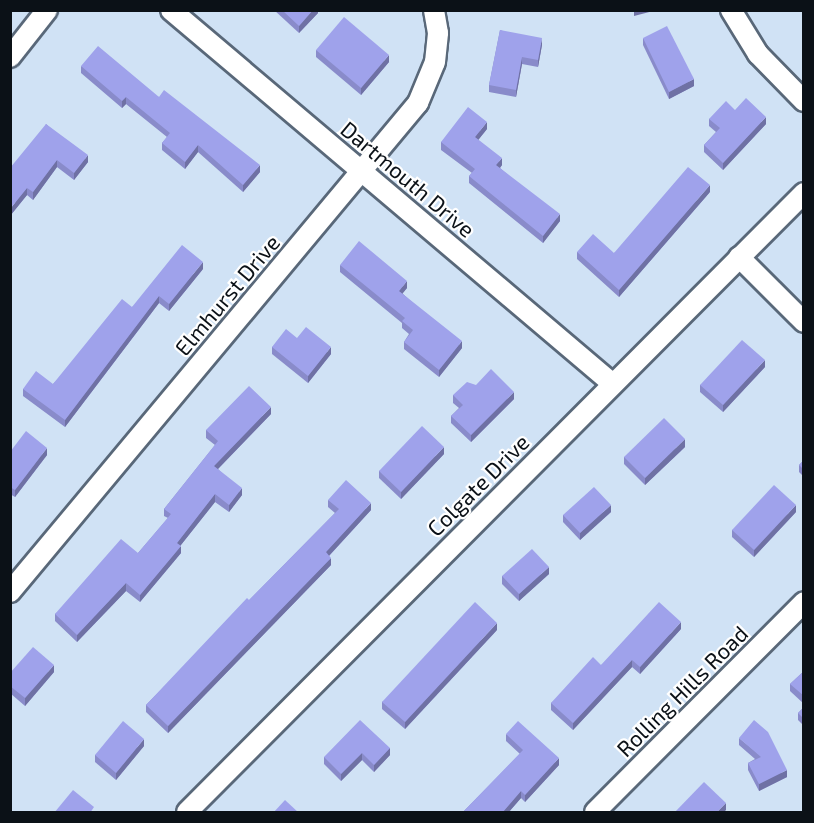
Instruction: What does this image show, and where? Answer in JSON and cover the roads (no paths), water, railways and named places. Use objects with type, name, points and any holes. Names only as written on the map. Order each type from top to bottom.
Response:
[{"type":"street","points":[[10,57],[47,10]]},
{"type":"street","name":"Dartmouth Drive","points":[[171,10],[613,384]]},
{"type":"street","name":"Elmhurst Drive","points":[[10,592],[418,103],[429,81],[438,33],[434,10]]},
{"type":"street","points":[[731,10],[758,54],[804,101]]},
{"type":"street","name":"Colgate Drive","points":[[187,813],[804,192]]},
{"type":"street","points":[[739,257],[804,322]]},
{"type":"street","name":"Rolling Hills Road","points":[[595,813],[804,602]]}]
